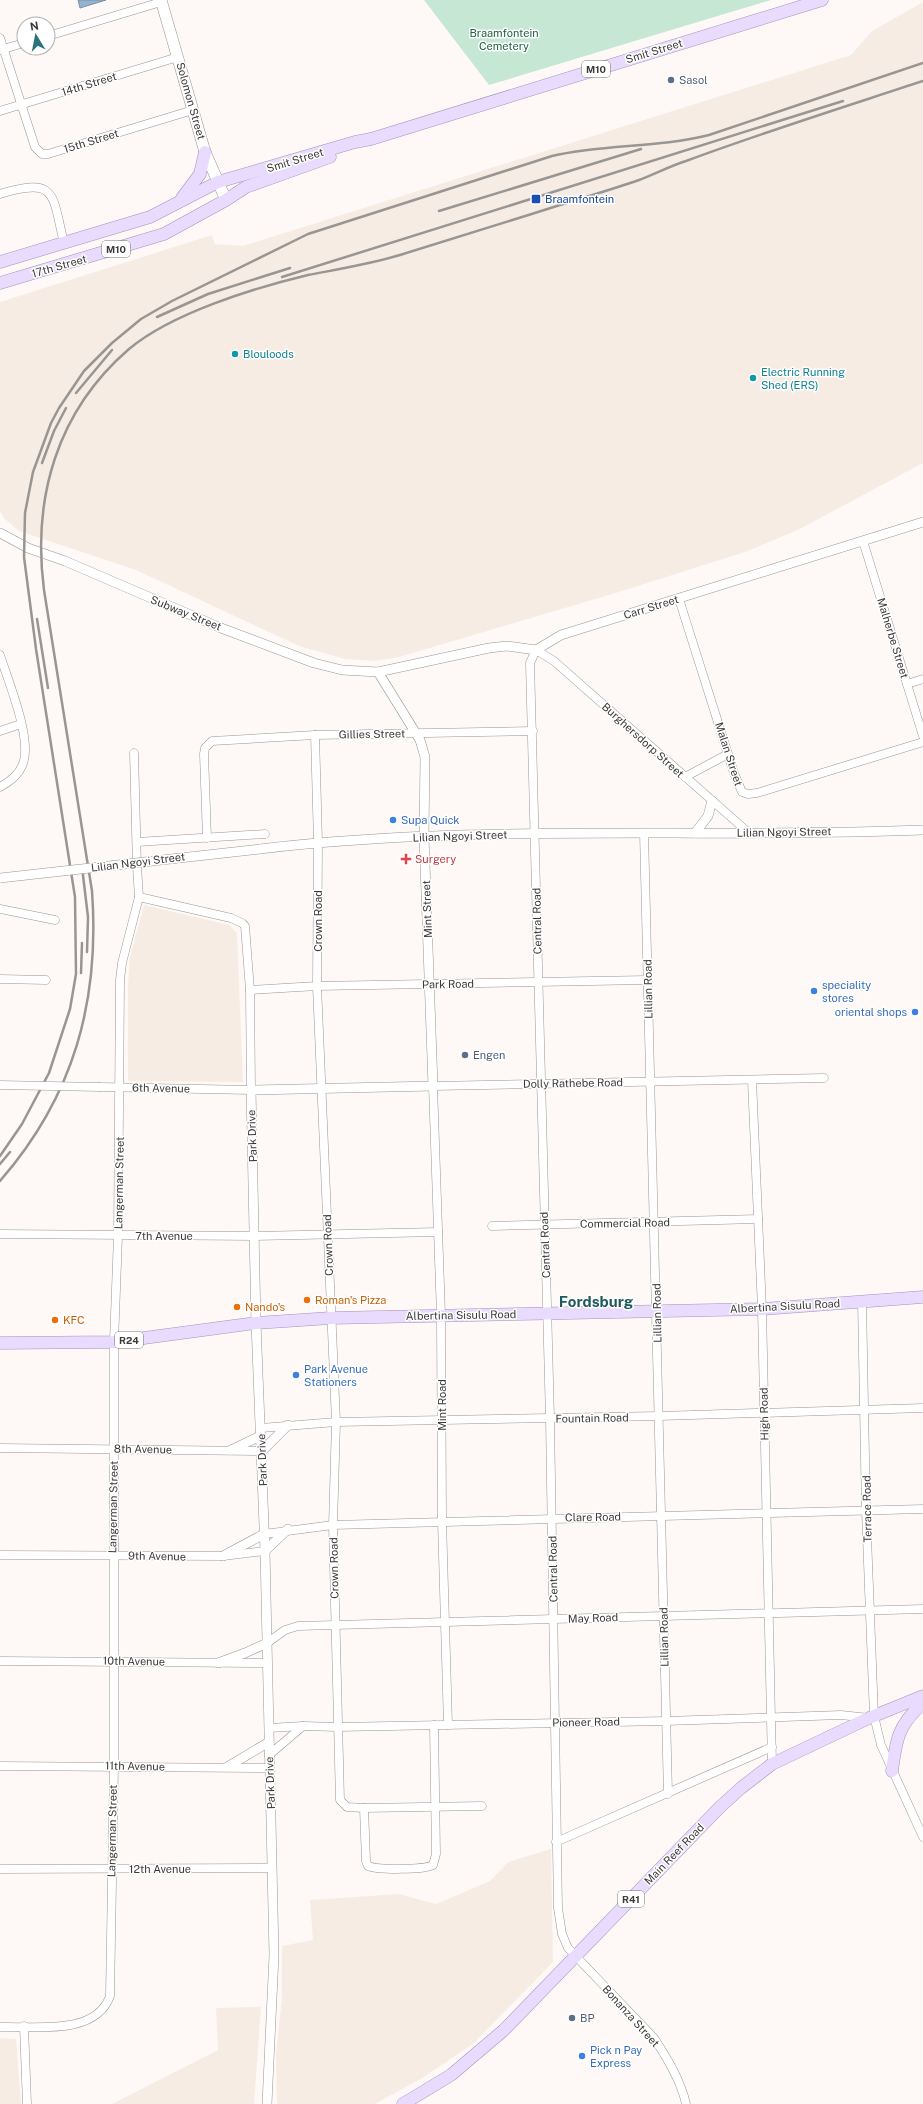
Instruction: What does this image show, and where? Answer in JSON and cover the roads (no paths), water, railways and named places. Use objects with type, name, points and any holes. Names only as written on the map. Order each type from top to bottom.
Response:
[{"type":"main road","name":"Smit Street","points":[[218,182],[355,142],[371,139],[822,0]]},
{"type":"main road","name":"Solomon Street","points":[[161,1],[205,152],[226,200]]},
{"type":"main road","name":"Smit Street","points":[[226,200],[246,187],[360,146],[371,139]]},
{"type":"main road","points":[[180,201],[200,174],[205,152]]},
{"type":"main road","name":"17th Street","points":[[0,262],[150,217],[218,182]]},
{"type":"main road","name":"17th Street","points":[[0,283],[164,234],[226,200]]},
{"type":"main road","name":"Albertina Sisulu Road","points":[[0,1343],[114,1342],[256,1323],[331,1318],[762,1309],[923,1297]]},
{"type":"main road","name":"Main Reef Road","points":[[410,2102],[451,2075],[504,2030],[576,1958],[720,1807],[741,1788],[772,1764],[872,1717],[923,1696]]},
{"type":"main road","points":[[892,1771],[895,1744],[899,1732],[909,1716],[923,1703]]},
{"type":"street","points":[[56,34],[161,1]]},
{"type":"street","name":"15th Street","points":[[0,38],[2,50],[22,104],[36,150],[45,154],[193,110]]},
{"type":"street","points":[[2,50],[16,46]]},
{"type":"street","name":"14th Street","points":[[0,111],[178,57]]},
{"type":"street","points":[[0,194],[27,187],[37,186],[46,189],[50,193],[54,203],[64,243]]},
{"type":"street","name":"Carr Street","points":[[536,650],[561,635],[680,602],[923,522]]},
{"type":"street","name":"Subway Street","points":[[0,533],[28,548],[65,561],[141,595],[221,628],[314,663],[342,670],[378,672]]},
{"type":"street","name":"Malherbe Street","points":[[863,541],[923,736]]},
{"type":"street","name":"Malan Street","points":[[680,602],[739,788],[748,794],[923,742]]},
{"type":"street","points":[[378,672],[489,648],[507,646],[536,650]]},
{"type":"street","name":"Central Road","points":[[536,650],[530,663],[533,731],[538,983],[550,1419],[556,1723],[556,1842],[560,1925],[565,1944],[576,1958]]},
{"type":"street","name":"Burghersdorp Street","points":[[536,650],[554,661],[749,833]]},
{"type":"street","points":[[0,655],[3,676],[21,724],[26,750],[23,766],[9,782],[0,787]]},
{"type":"street","name":"Mint Street","points":[[378,672],[416,733],[425,757],[424,837],[433,1086]]},
{"type":"street","points":[[907,684],[923,679]]},
{"type":"street","points":[[0,731],[21,724]]},
{"type":"street","name":"Gillies Street","points":[[207,838],[204,754],[208,744],[212,741],[315,736],[533,731]]},
{"type":"street","name":"Crown Road","points":[[315,736],[318,842],[317,986],[336,1422],[333,1525],[340,1800],[347,1807],[364,1808],[482,1806]]},
{"type":"street","name":"Langerman Street","points":[[0,2027],[54,2026],[84,2022],[95,2017],[108,2003],[111,1982],[114,1766],[112,1555],[114,1342],[118,1236],[120,980],[122,963],[139,898],[134,754]]},
{"type":"street","points":[[685,777],[728,754]]},
{"type":"street","points":[[695,833],[706,821],[712,801]]},
{"type":"street","name":"Lilian Ngoyi Street","points":[[0,878],[318,842],[535,834],[749,833],[923,830]]},
{"type":"street","name":"Lillian Road","points":[[644,833],[660,1416],[668,1794]]},
{"type":"street","points":[[137,842],[265,834]]},
{"type":"street","name":"Park Drive","points":[[139,898],[231,918],[245,926],[248,936],[256,1236],[256,1323],[265,1551],[274,1961],[268,2104]]},
{"type":"street","points":[[0,909],[55,920]]},
{"type":"street","points":[[0,980],[46,980]]},
{"type":"street","name":"Park Road","points":[[250,990],[317,986],[647,980]]},
{"type":"street","name":"Dolly Rathebe Road","points":[[322,1088],[824,1078]]},
{"type":"street","name":"High Road","points":[[752,1080],[762,1309],[772,1764]]},
{"type":"street","name":"6th Avenue","points":[[0,1085],[251,1090],[322,1088]]},
{"type":"street","name":"Mint Road","points":[[433,1086],[441,1315],[442,1521],[448,1725]]},
{"type":"street","name":"Commercial Road","points":[[492,1226],[655,1223],[758,1219]]},
{"type":"street","points":[[256,1236],[438,1232]]},
{"type":"street","name":"7th Avenue","points":[[0,1234],[256,1236]]},
{"type":"street","name":"Terrace Road","points":[[862,1301],[872,1717],[876,1732],[892,1771],[923,1837]]},
{"type":"street","name":"Fountain Road","points":[[260,1432],[288,1426],[336,1422],[550,1419],[923,1408]]},
{"type":"street","points":[[262,1451],[288,1426]]},
{"type":"street","points":[[231,1450],[260,1432]]},
{"type":"street","name":"8th Avenue","points":[[0,1448],[114,1448],[262,1451]]},
{"type":"street","name":"Clare Road","points":[[264,1534],[288,1529],[333,1525],[923,1509]]},
{"type":"street","points":[[265,1551],[288,1529]]},
{"type":"street","points":[[223,1556],[264,1534]]},
{"type":"street","name":"9th Avenue","points":[[0,1555],[223,1556],[265,1551]]},
{"type":"street","name":"May Road","points":[[267,1643],[291,1628],[335,1625],[923,1609]]},
{"type":"street","points":[[218,1663],[267,1643]]},
{"type":"street","name":"10th Avenue","points":[[0,1661],[267,1663]]},
{"type":"street","name":"Pioneer Road","points":[[269,1728],[303,1726],[338,1727],[666,1721],[841,1715],[872,1717]]},
{"type":"street","points":[[364,1808],[366,1861],[368,1866],[374,1868],[396,1868],[433,1865],[436,1854],[434,1725]]},
{"type":"street","points":[[269,1756],[303,1726]]},
{"type":"street","points":[[228,1767],[269,1742]]},
{"type":"street","points":[[556,1842],[772,1747]]},
{"type":"street","name":"11th Avenue","points":[[0,1766],[269,1768]]},
{"type":"street","name":"12th Avenue","points":[[0,1869],[272,1868]]},
{"type":"street","name":"Bonanza Street","points":[[576,1958],[654,2038],[664,2053],[678,2081],[686,2104]]},
{"type":"street","points":[[24,2026],[26,2104]]},
{"type":"water","points":[[78,0],[106,0],[80,8]]},
{"type":"railway","points":[[0,1156],[22,1124],[49,1073],[70,1009],[76,974],[75,897],[36,649],[24,557],[25,513],[33,472],[51,423],[59,408],[84,371],[112,343],[141,319],[172,301],[308,234],[552,156],[591,149],[670,142],[709,135],[923,63]]},
{"type":"railway","points":[[0,1181],[26,1149],[47,1115],[64,1081],[77,1045],[86,1009],[91,971],[93,932],[92,891],[44,590],[41,556],[42,522],[47,490],[55,458],[67,428],[84,400],[104,373],[129,349],[147,336],[190,313],[214,303],[287,280],[366,264],[400,255],[600,193],[745,140],[923,81]]},
{"type":"railway","points":[[282,277],[843,101]]},
{"type":"railway","points":[[439,211],[641,149]]},
{"type":"railway","points":[[157,317],[208,294],[290,268]]},
{"type":"railway","points":[[76,393],[112,350]]},
{"type":"railway","points":[[42,463],[54,431],[66,408]]},
{"type":"railway","points":[[37,619],[48,688]]},
{"type":"railway","points":[[82,867],[88,917],[87,952]]},
{"type":"railway","points":[[81,973],[82,943]]},
{"type":"railway","points":[[0,1164],[10,1152]]},
{"type":"place","name":"Sasol","points":[[671,80]]},
{"type":"place","name":"Braamfontein","points":[[536,199]]},
{"type":"place","name":"Blouloods","points":[[235,354]]},
{"type":"place","name":"Electric Running Shed (ERS)","points":[[753,378]]},
{"type":"place","name":"Supa Quick","points":[[393,820]]},
{"type":"place","name":"Surgery","points":[[406,859]]},
{"type":"place","name":"speciality stores","points":[[814,991]]},
{"type":"place","name":"oriental shops","points":[[915,1012]]},
{"type":"place","name":"Engen","points":[[465,1055]]},
{"type":"place","name":"Roman's Pizza","points":[[307,1300]]},
{"type":"place","name":"Nando's","points":[[237,1307]]},
{"type":"place","name":"KFC","points":[[55,1320]]},
{"type":"place","name":"Park Avenue Stationers","points":[[296,1375]]},
{"type":"place","name":"BP","points":[[572,2018]]},
{"type":"place","name":"Pick n Pay Express","points":[[582,2056]]},
{"type":"district","name":"Fordsburg","points":[[596,1301]]},
{"type":"park label","name":"Braamfontein Cemetery","points":[[504,39]]}]
